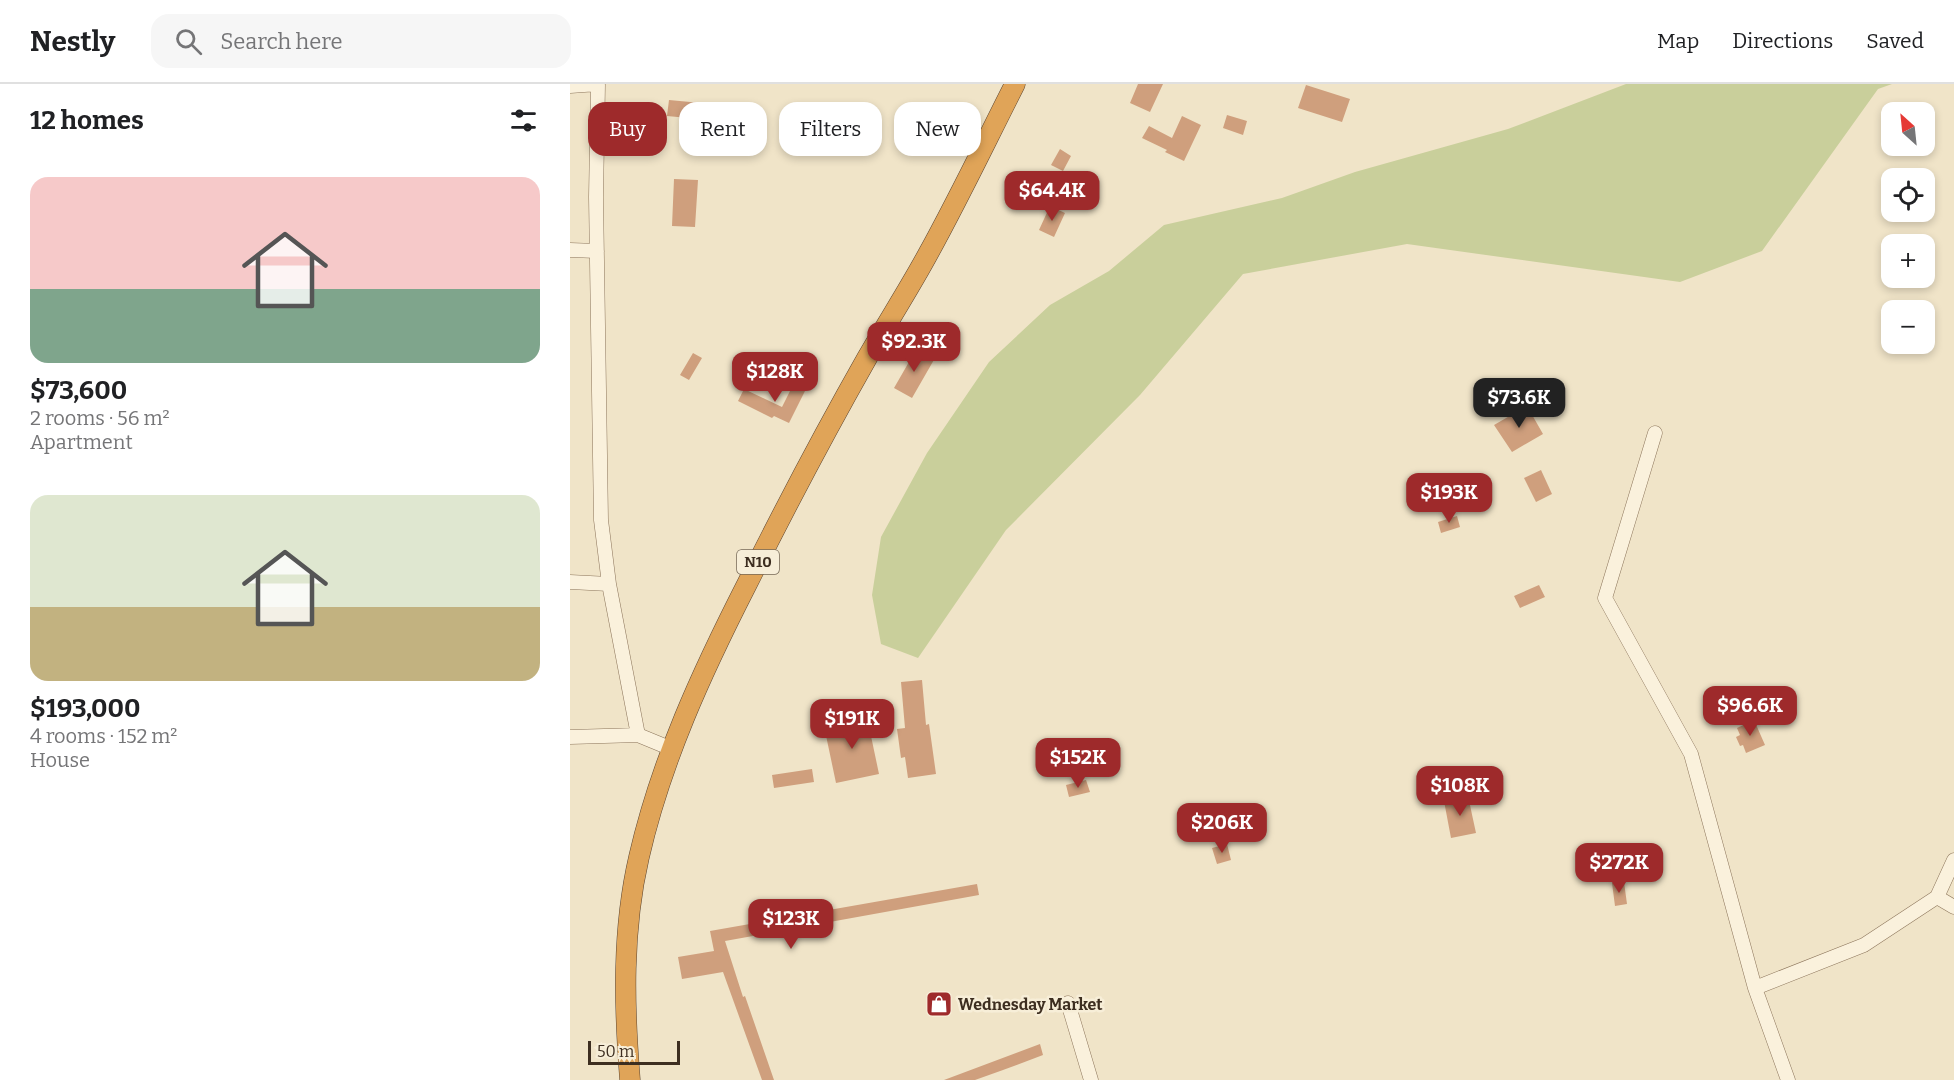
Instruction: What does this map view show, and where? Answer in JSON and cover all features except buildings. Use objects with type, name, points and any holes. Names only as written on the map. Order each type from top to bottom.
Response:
[{"type":"highway","name":"N10","points":[[630,1080],[626,1024],[628,925],[639,858],[672,749],[694,693],[786,507],[867,358],[928,255],[1015,84]]},
{"type":"street","points":[[570,86],[598,84],[597,250],[601,520],[609,584],[638,735]]},
{"type":"street","points":[[570,250],[597,250]]},
{"type":"street","points":[[1655,433],[1605,598],[1691,754],[1755,988],[1788,1080]]},
{"type":"street","points":[[570,582],[609,584]]},
{"type":"street","points":[[570,737],[638,735],[672,749]]},
{"type":"street","points":[[1755,988],[1864,945],[1937,897],[1954,860]]},
{"type":"street","points":[[1937,897],[1954,907]]},
{"type":"street","points":[[1068,1003],[1091,1080]]},
{"type":"green space","points":[[1626,84],[1892,84],[1878,89],[1762,251],[1680,282],[1407,244],[1243,274],[1140,395],[1006,530],[918,658],[881,644],[872,595],[881,537],[927,453],[989,362],[1050,305],[1109,271],[1164,225],[1282,198],[1355,172],[1508,129]]},
{"type":"place","name":"Wednesday Market","points":[[939,1004]]}]
